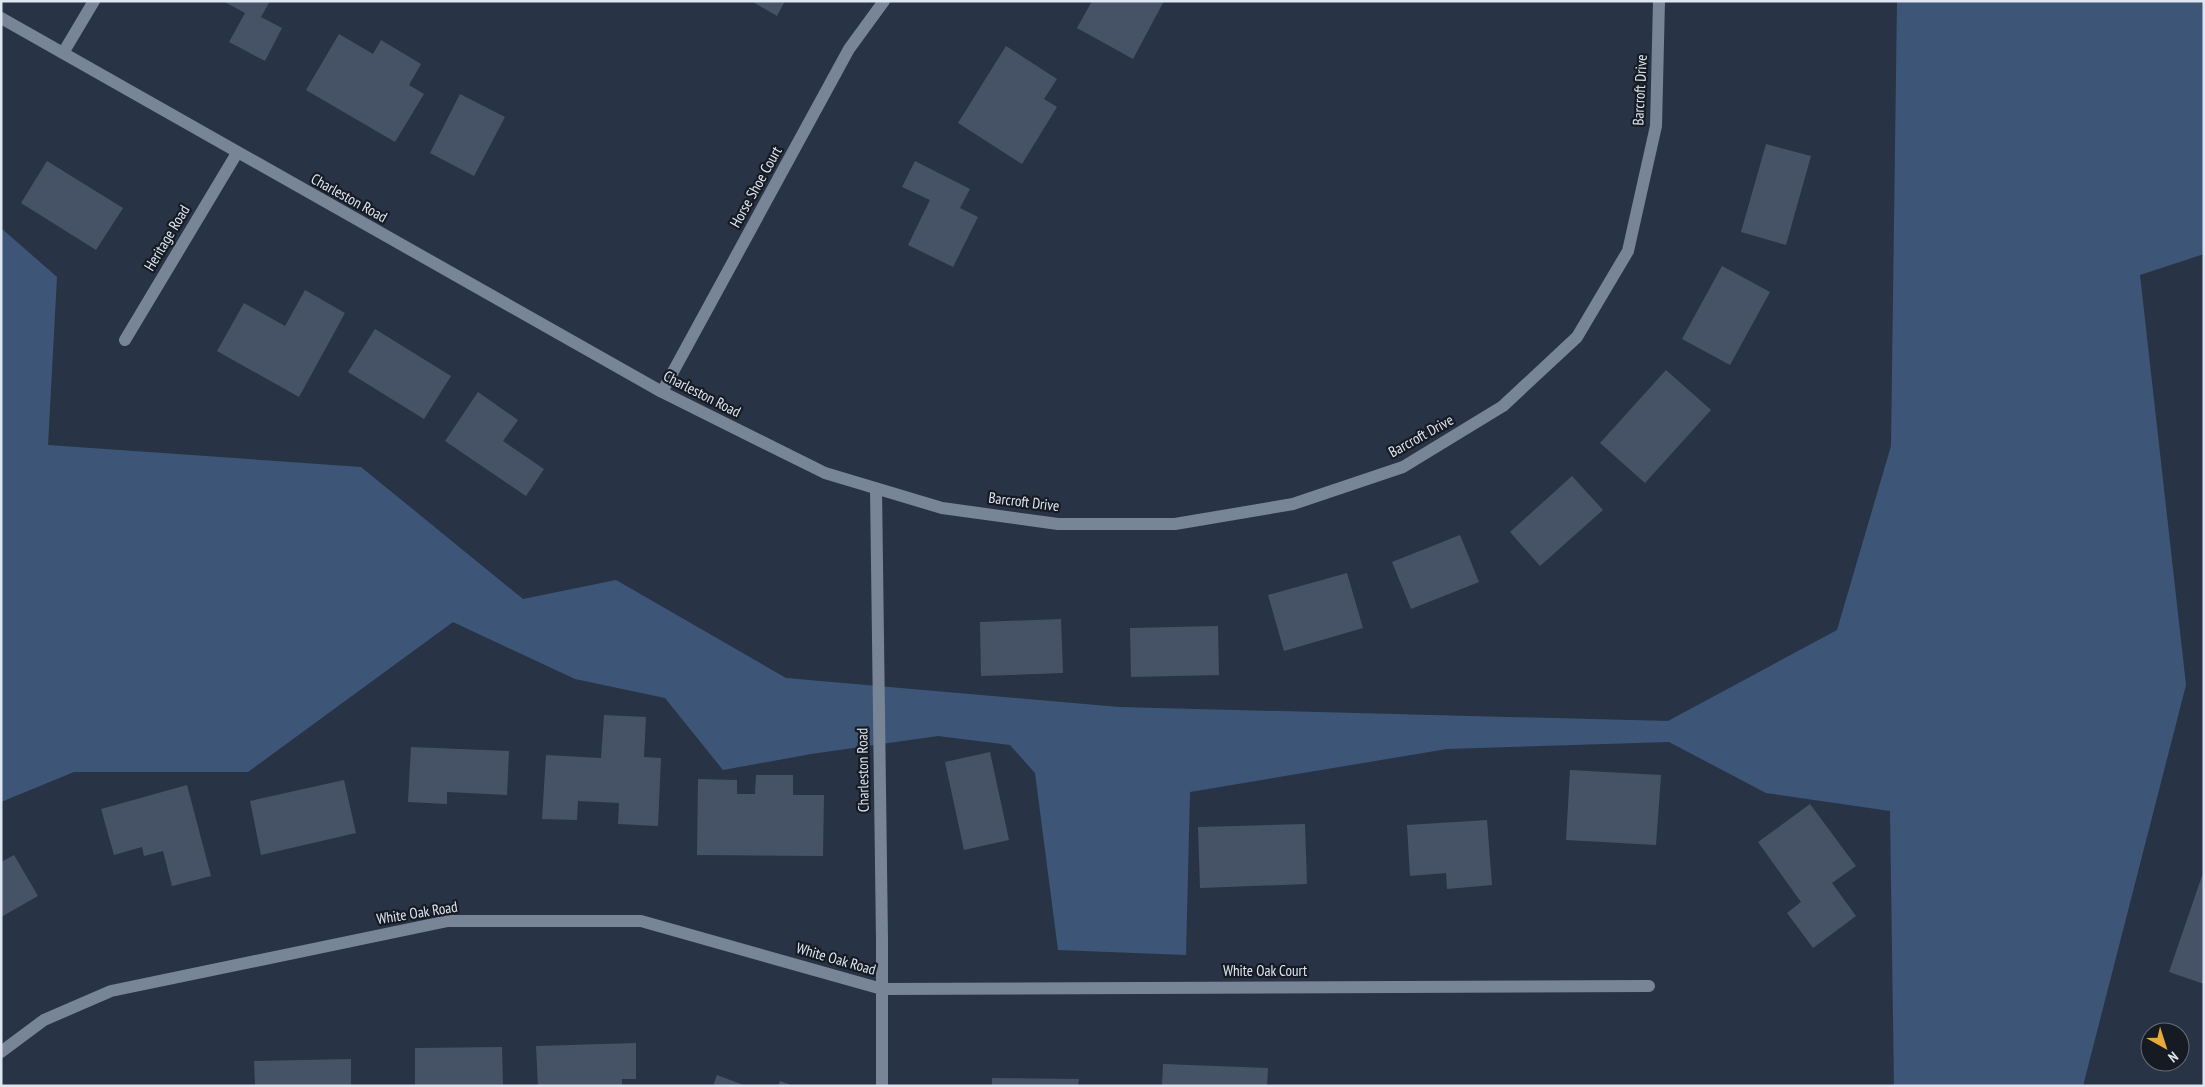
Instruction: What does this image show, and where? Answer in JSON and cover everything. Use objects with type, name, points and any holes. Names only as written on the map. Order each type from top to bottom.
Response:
[{"type":"street","points":[[63,53],[94,1]]},
{"type":"street","name":"Horse Shoe Court","points":[[662,392],[850,50],[884,1]]},
{"type":"street","name":"Barcroft Drive","points":[[876,488],[942,508],[1058,524],[1175,524],[1293,504],[1403,467],[1503,406],[1577,337],[1628,251],[1656,126],[1659,1]]},
{"type":"street","name":"Charleston Road","points":[[1,18],[237,154],[662,392],[825,472],[876,488],[882,1086]]},
{"type":"street","name":"Heritage Road","points":[[125,340],[237,154]]},
{"type":"street","name":"White Oak Road","points":[[1,1052],[44,1020],[111,991],[448,922],[641,921],[882,989]]},
{"type":"street","name":"White Oak Court","points":[[882,989],[1649,986]]},
{"type":"shaded area","points":[[1897,1],[2204,1],[2204,254],[2140,275],[2186,685],[2083,1086],[1894,1086],[1890,811],[1766,793],[1669,742],[1447,749],[1190,792],[1186,955],[1058,950],[1035,773],[1010,745],[938,736],[811,754],[723,770],[665,698],[575,679],[453,622],[248,772],[74,772],[1,802],[1,228],[57,277],[48,445],[361,467],[523,599],[616,580],[786,678],[1119,707],[1668,721],[1837,630],[1891,446]]},
{"type":"building","points":[[223,1],[270,1],[261,17],[282,28],[265,61],[229,42],[245,13]]},
{"type":"building","points":[[751,1],[785,1],[777,16]]},
{"type":"building","points":[[1092,1],[1164,1],[1133,59],[1077,28]]},
{"type":"building","points":[[339,34],[373,54],[381,40],[421,64],[409,85],[424,94],[395,142],[306,90]]},
{"type":"building","points":[[1006,46],[1057,79],[1044,99],[1057,107],[1022,164],[958,123]]},
{"type":"building","points":[[460,94],[505,117],[474,176],[430,153]]},
{"type":"building","points":[[1766,144],[1811,156],[1786,245],[1741,232]]},
{"type":"building","points":[[47,161],[123,208],[96,250],[21,203]]},
{"type":"building","points":[[915,161],[970,189],[960,208],[978,217],[953,267],[908,245],[930,200],[902,187]]},
{"type":"building","points":[[1722,266],[1770,292],[1730,365],[1682,339]]},
{"type":"building","points":[[305,290],[345,313],[299,397],[217,351],[244,303],[285,326]]},
{"type":"building","points":[[375,329],[451,376],[424,419],[348,372]]},
{"type":"building","points":[[1666,370],[1711,410],[1645,483],[1600,443]]},
{"type":"building","points":[[478,392],[518,420],[503,441],[544,469],[526,496],[445,441]]},
{"type":"building","points":[[1572,476],[1603,510],[1540,566],[1510,532]]},
{"type":"building","points":[[1460,535],[1479,582],[1411,609],[1392,562]]},
{"type":"building","points":[[1347,573],[1363,628],[1284,651],[1268,595]]},
{"type":"building","points":[[1061,619],[1063,673],[981,676],[980,622]]},
{"type":"building","points":[[1218,626],[1219,675],[1131,677],[1130,628]]},
{"type":"building","points":[[604,715],[646,717],[644,757],[661,758],[658,826],[618,824],[619,803],[578,801],[577,820],[542,819],[546,755],[601,758]]},
{"type":"building","points":[[411,747],[509,751],[507,795],[447,792],[447,804],[408,802]]},
{"type":"building","points":[[990,752],[1009,840],[964,850],[945,762]]},
{"type":"building","points":[[1570,770],[1661,775],[1656,845],[1566,840]]},
{"type":"building","points":[[756,775],[793,775],[793,795],[824,795],[823,856],[697,855],[698,779],[737,780],[737,794],[755,794]]},
{"type":"building","points":[[344,780],[356,833],[261,855],[250,801]]},
{"type":"building","points":[[187,785],[211,876],[172,886],[163,851],[144,856],[142,847],[114,855],[101,809]]},
{"type":"building","points":[[1810,804],[1856,866],[1832,883],[1856,916],[1813,948],[1787,913],[1801,902],[1758,842]]},
{"type":"building","points":[[1487,820],[1492,885],[1447,889],[1446,873],[1410,876],[1407,825]]},
{"type":"building","points":[[1305,824],[1307,884],[1200,888],[1198,827]]},
{"type":"building","points":[[14,855],[38,896],[1,917],[1,862]]},
{"type":"building","points":[[2204,874],[2204,984],[2169,972]]},
{"type":"building","points":[[636,1043],[636,1079],[622,1079],[622,1086],[538,1086],[536,1046]]},
{"type":"building","points":[[502,1047],[503,1086],[415,1086],[415,1048]]},
{"type":"building","points":[[351,1059],[351,1086],[255,1086],[254,1061]]},
{"type":"building","points":[[1163,1064],[1268,1068],[1267,1086],[1162,1086]]},
{"type":"building","points":[[717,1075],[746,1086],[713,1086]]},
{"type":"building","points":[[992,1078],[1079,1079],[1078,1086],[992,1086]]},
{"type":"building","points":[[780,1081],[794,1086],[778,1086]]}]
